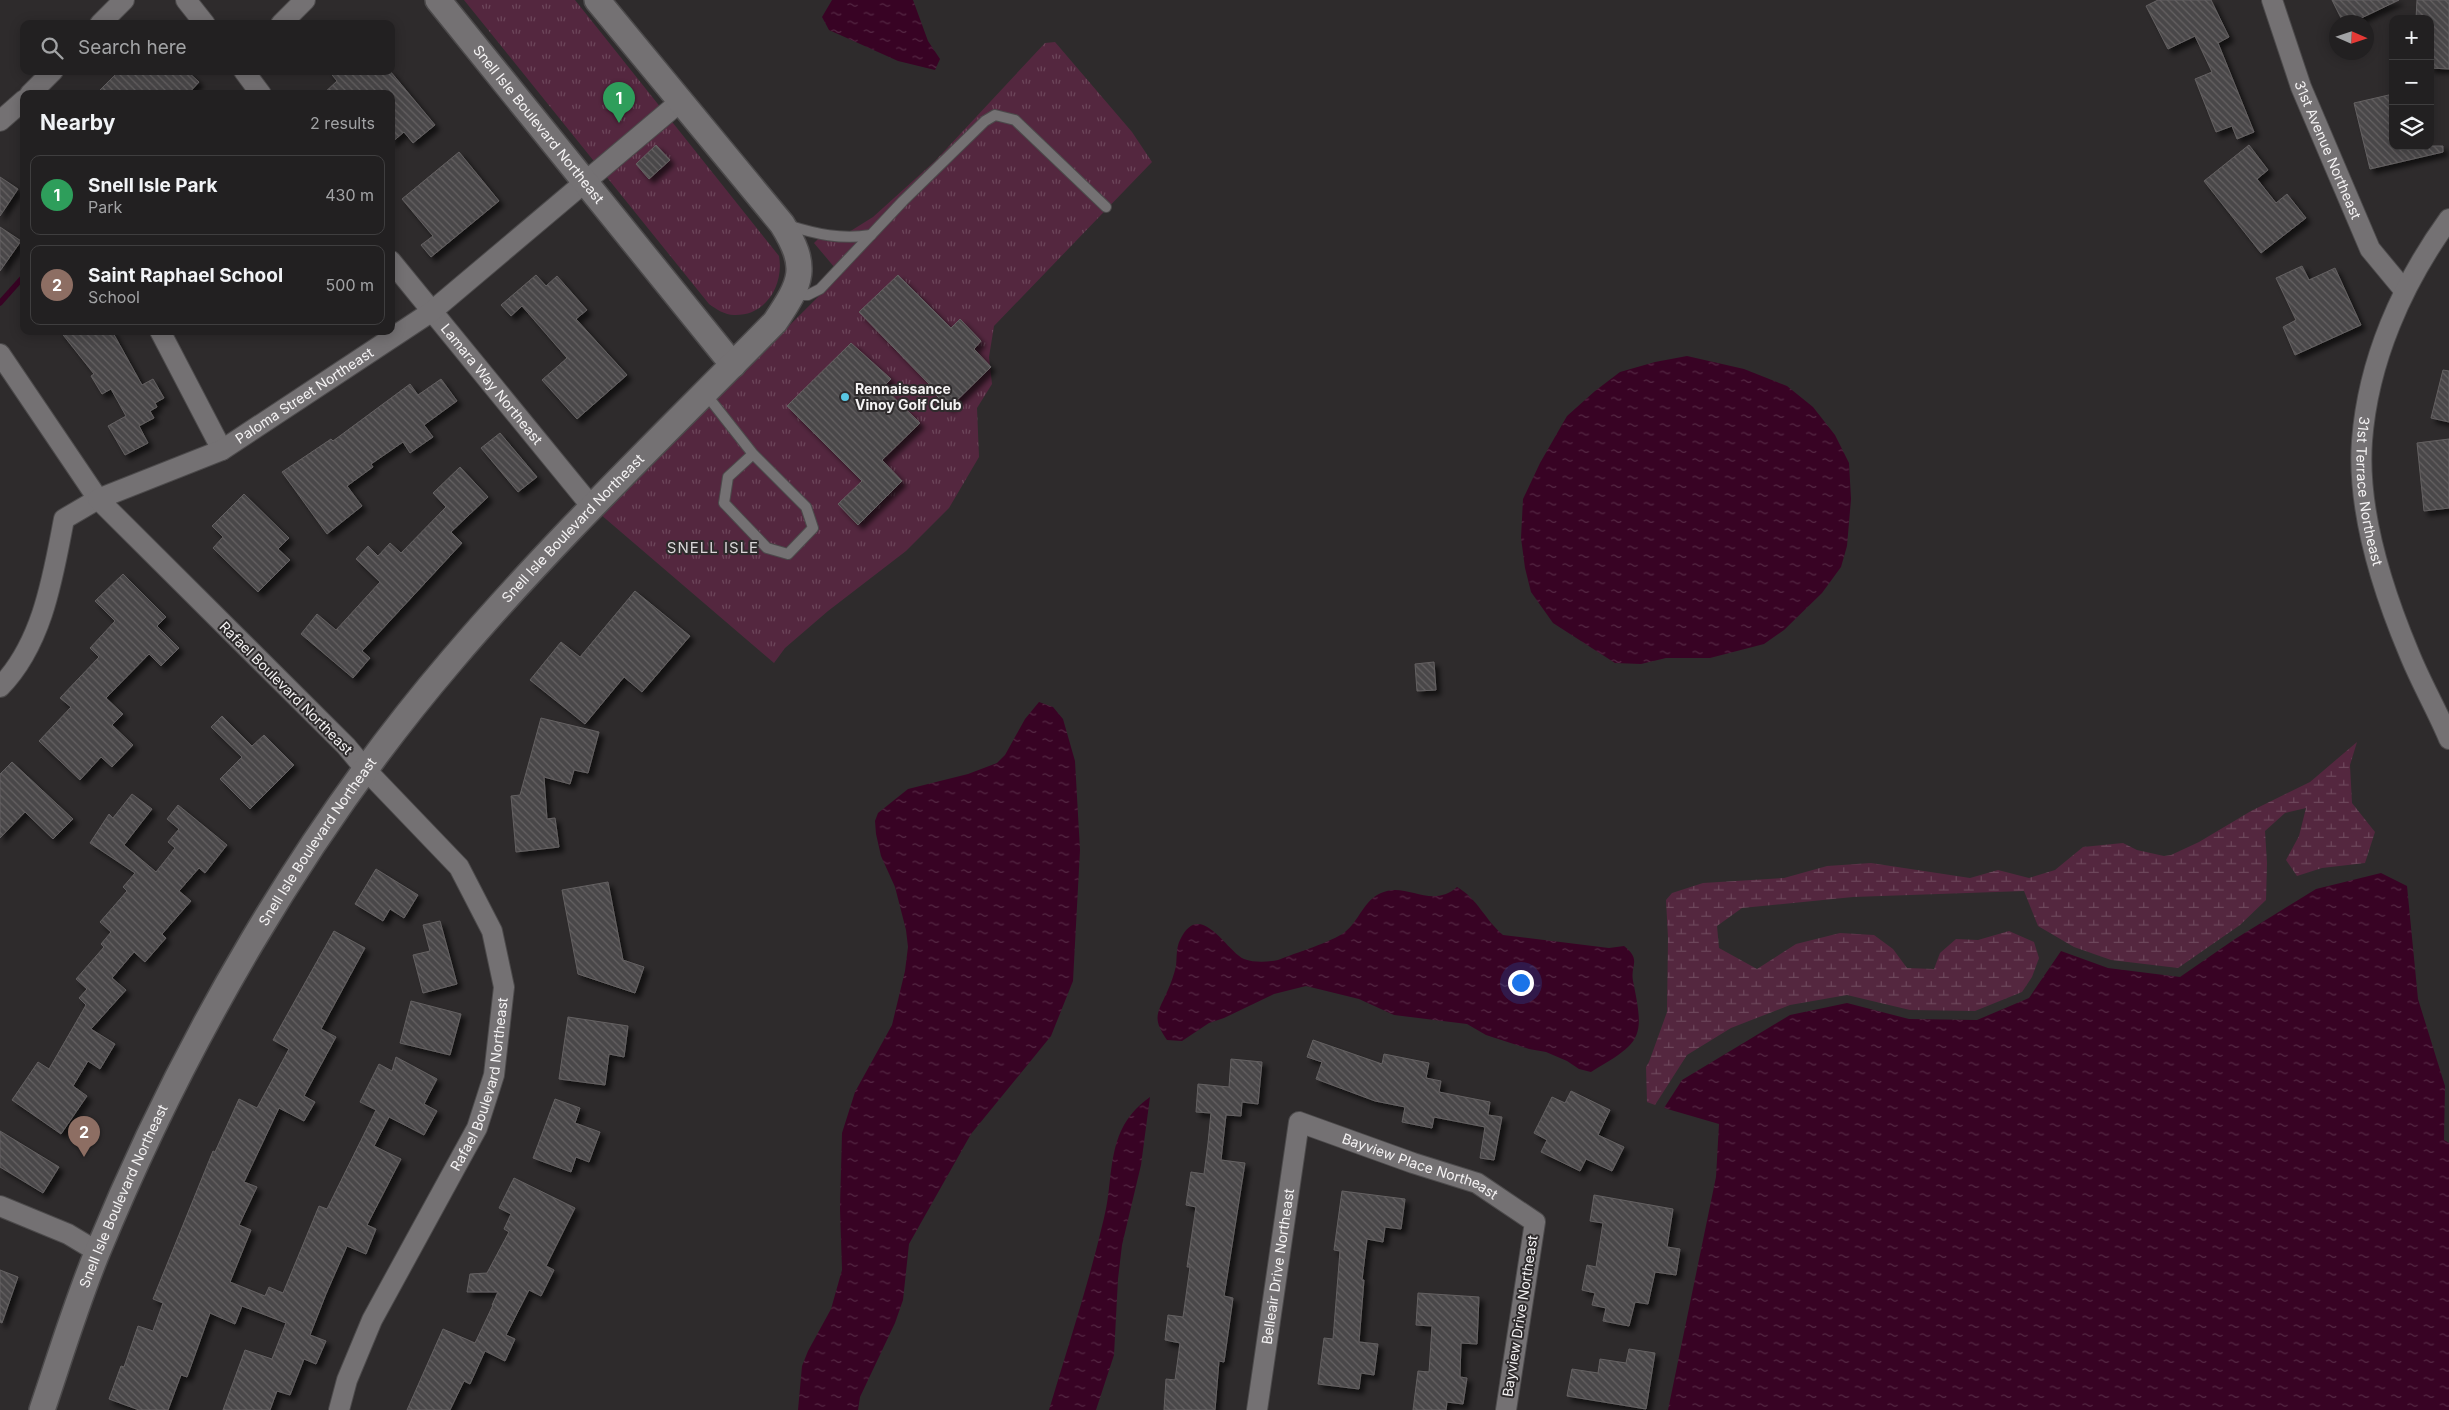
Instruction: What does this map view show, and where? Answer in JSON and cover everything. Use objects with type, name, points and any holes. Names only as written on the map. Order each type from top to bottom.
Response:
[{"type":"street","points":[[104,20],[124,0]]},
{"type":"street","points":[[186,0],[202,20]]},
{"type":"street","points":[[285,20],[305,0]]},
{"type":"street","name":"Snell Isle Boulevard Northeast","points":[[438,0],[733,365]]},
{"type":"street","name":"Snell Isle Boulevard Northeast","points":[[42,1410],[98,1252],[162,1110],[234,974],[310,851],[366,770],[450,662],[517,585],[775,322],[793,295],[799,276],[798,260],[795,245],[782,224],[597,0]]},
{"type":"street","name":"31st Avenue Northeast","points":[[2272,0],[2301,87],[2370,250],[2404,290]]},
{"type":"street","points":[[34,90],[49,75]]},
{"type":"street","points":[[247,75],[258,90]]},
{"type":"street","name":"Paloma Street Northeast","points":[[0,687],[7,680],[34,637],[48,596],[64,519],[98,499],[222,450],[431,312],[681,101]]},
{"type":"street","points":[[0,121],[20,104]]},
{"type":"street","name":"31st Terrace Northeast","points":[[2449,219],[2404,290],[2386,335],[2372,382],[2362,442],[2364,491],[2374,552],[2409,654],[2449,739]]},
{"type":"street","name":"Lamara Way Northeast","points":[[395,267],[592,507]]},
{"type":"street","points":[[162,335],[222,450]]},
{"type":"street","name":"Rafael Boulevard Northeast","points":[[0,354],[98,499],[346,746],[366,770],[458,867],[492,931],[504,986],[494,1075],[476,1128],[372,1320],[347,1380],[339,1410]]},
{"type":"street","name":"Bayview Place Northeast","points":[[1300,1122],[1477,1184],[1534,1222]]},
{"type":"street","name":"Belleair Drive Northeast","points":[[1257,1410],[1300,1122]]},
{"type":"street","points":[[0,1206],[68,1234],[98,1252]]},
{"type":"street","name":"Bayview Drive Northeast","points":[[1506,1410],[1534,1222]]},
{"type":"lane","points":[[793,295],[808,294],[820,289],[978,128],[996,115],[1015,120],[1106,207]]},
{"type":"lane","points":[[782,224],[824,236],[851,238],[872,235]]},
{"type":"lane","points":[[705,393],[754,454],[806,507],[813,528],[788,554],[767,548],[724,503],[728,477],[754,454]]},
{"type":"green space","points":[[464,0],[575,0],[779,256],[780,267],[776,287],[764,304],[746,314],[731,315],[709,304]]},
{"type":"green space","points":[[1055,42],[1132,132],[1152,162],[994,326],[989,357],[992,384],[977,408],[979,457],[949,508],[906,551],[828,611],[785,648],[774,663],[600,514],[834,281],[835,268],[814,243],[825,232],[849,232],[873,217],[935,161],[1045,43]]},
{"type":"green space","points":[[2357,742],[2350,765],[2352,803],[2375,832],[2365,863],[2322,868],[2297,876],[2286,860],[2299,836],[2306,808],[2285,813],[2265,831],[2267,863],[2266,900],[2240,925],[2178,968],[2111,960],[2074,947],[2038,926],[2024,891],[1853,897],[1742,908],[1717,926],[1719,948],[1757,969],[1796,944],[1840,933],[1874,935],[1893,949],[1907,968],[1934,969],[1940,953],[1956,939],[1978,940],[2009,931],[2034,942],[2039,958],[2032,977],[2022,992],[1975,1011],[1910,1010],[1847,995],[1790,1005],[1731,1028],[1687,1055],[1655,1105],[1647,1102],[1646,1067],[1667,1012],[1668,938],[1666,900],[1672,893],[1703,883],[1784,878],[1827,866],[1871,863],[1970,878],[1998,870],[2029,878],[2055,870],[2083,847],[2123,843],[2137,850],[2164,856],[2171,855],[2199,842],[2251,811],[2310,782]]},
{"type":"water","points":[[832,0],[913,0],[928,41],[940,59],[935,70],[898,61],[829,30],[822,17]]},
{"type":"water","points":[[1687,356],[1744,369],[1787,386],[1813,407],[1835,435],[1849,463],[1851,499],[1847,546],[1841,567],[1822,593],[1784,630],[1764,644],[1710,658],[1666,658],[1641,664],[1615,663],[1553,623],[1531,592],[1525,568],[1521,538],[1523,499],[1540,463],[1567,416],[1595,391],[1620,372],[1655,362]]},
{"type":"water","points":[[1039,702],[1053,707],[1063,719],[1075,761],[1080,850],[1073,981],[1051,1036],[971,1134],[909,1244],[903,1300],[895,1323],[860,1397],[858,1410],[798,1410],[802,1366],[831,1309],[842,1270],[840,1208],[842,1133],[855,1092],[892,1025],[905,971],[908,947],[906,930],[895,887],[881,856],[875,821],[878,813],[908,789],[968,774],[997,763],[1005,755],[1025,719]]},
{"type":"water","points":[[2381,873],[2407,886],[2418,999],[2445,1086],[2444,1140],[2449,1143],[2449,1410],[1668,1410],[1716,1177],[1719,1124],[1664,1108],[1682,1080],[1790,1015],[1847,1003],[1909,1019],[1977,1020],[2029,998],[2061,951],[2108,968],[2180,977],[2235,939],[2316,889]]},
{"type":"water","points":[[1457,887],[1476,903],[1503,935],[1609,948],[1624,946],[1633,955],[1634,959],[1632,975],[1639,1015],[1636,1037],[1630,1045],[1591,1072],[1579,1069],[1567,1061],[1546,1052],[1529,1049],[1486,1035],[1467,1024],[1394,1015],[1359,999],[1306,986],[1274,994],[1224,1018],[1209,1023],[1182,1041],[1167,1040],[1162,1033],[1158,1016],[1176,966],[1177,949],[1180,940],[1188,928],[1196,924],[1204,925],[1213,931],[1244,959],[1257,962],[1274,961],[1339,936],[1350,927],[1370,900],[1381,893],[1390,890],[1400,890],[1428,896],[1438,896]]},
{"type":"water","points":[[1150,1097],[1141,1165],[1122,1245],[1118,1279],[1114,1355],[1096,1410],[1049,1410],[1085,1290],[1107,1207],[1115,1148],[1124,1125],[1132,1113]]},
{"type":"building","points":[[2158,0],[2211,0],[2229,37],[2218,43],[2254,132],[2237,139],[2232,126],[2216,132],[2195,79],[2212,72],[2195,36],[2168,49],[2146,6]]},
{"type":"building","points":[[2332,0],[2399,0],[2368,15],[2340,15]]},
{"type":"building","points":[[2417,0],[2449,0],[2449,69],[2434,68],[2434,15],[2416,15]]},
{"type":"building","points":[[115,75],[191,75],[199,82],[192,90],[100,90]]},
{"type":"building","points":[[332,75],[393,75],[435,125],[413,143],[404,132],[395,140],[395,90],[327,90],[337,81]]},
{"type":"building","points":[[2389,95],[2389,150],[2434,150],[2434,146],[2443,146],[2443,152],[2370,169],[2354,103]]},
{"type":"building","points":[[656,145],[670,160],[649,179],[636,164]]},
{"type":"building","points":[[2249,145],[2268,170],[2257,179],[2276,203],[2287,194],[2306,218],[2261,253],[2204,181]]},
{"type":"building","points":[[459,152],[499,201],[431,257],[421,245],[433,236],[402,199]]},
{"type":"building","points":[[0,177],[18,189],[0,216]]},
{"type":"building","points":[[0,227],[20,240],[20,242],[0,271]]},
{"type":"building","points":[[2302,266],[2309,280],[2335,268],[2361,325],[2295,355],[2283,327],[2296,320],[2276,278]]},
{"type":"building","points":[[536,275],[546,286],[557,276],[587,310],[576,319],[627,375],[577,419],[542,380],[567,358],[522,306],[511,316],[501,305]]},
{"type":"building","points":[[898,275],[951,328],[960,319],[981,341],[974,349],[991,367],[949,408],[931,390],[933,388],[859,312]]},
{"type":"building","points":[[63,335],[114,335],[142,385],[153,379],[164,398],[155,403],[157,407],[150,411],[154,418],[139,426],[148,443],[125,455],[108,426],[126,416],[111,389],[102,394],[91,376],[94,374]]},
{"type":"building","points":[[851,343],[891,379],[883,387],[920,423],[882,460],[902,481],[858,525],[838,504],[862,481],[787,406]]},
{"type":"building","points":[[2443,370],[2449,371],[2449,422],[2431,418]]},
{"type":"building","points":[[441,379],[457,401],[424,425],[433,437],[410,453],[403,442],[371,464],[373,467],[347,486],[362,506],[327,534],[282,472],[331,439],[333,441],[410,384],[418,395]]},
{"type":"building","points":[[500,433],[537,477],[518,492],[481,448]]},
{"type":"building","points":[[2449,439],[2449,508],[2424,511],[2417,443]]},
{"type":"building","points":[[460,467],[488,497],[451,532],[462,543],[362,651],[370,658],[353,678],[301,634],[317,614],[336,630],[380,582],[356,559],[368,546],[378,556],[390,543],[401,553],[446,507],[433,493]]},
{"type":"building","points":[[244,494],[289,538],[278,549],[290,560],[258,592],[213,548],[223,537],[212,526]]},
{"type":"building","points":[[123,574],[166,617],[157,626],[179,648],[161,666],[149,654],[106,698],[123,714],[112,725],[133,745],[112,767],[101,757],[80,780],[39,741],[71,707],[60,698],[99,657],[90,648],[115,621],[95,601]]},
{"type":"building","points":[[635,591],[690,636],[642,692],[624,677],[585,724],[530,680],[561,642],[580,657]]},
{"type":"building","points":[[1434,662],[1436,690],[1417,691],[1415,664]]},
{"type":"building","points":[[222,716],[252,746],[264,735],[294,765],[250,809],[220,779],[242,757],[211,727]]},
{"type":"building","points":[[541,718],[599,732],[588,773],[574,770],[570,784],[544,777],[547,819],[555,818],[559,847],[516,852],[511,796],[520,795]]},
{"type":"building","points":[[12,762],[73,819],[53,839],[25,812],[0,838],[0,774]]},
{"type":"building","points":[[132,794],[152,809],[124,845],[156,872],[175,848],[168,842],[179,829],[167,819],[178,805],[227,845],[205,873],[199,868],[179,891],[191,901],[162,934],[166,938],[145,962],[134,952],[112,978],[126,990],[91,1029],[115,1044],[100,1069],[88,1061],[73,1086],[87,1096],[61,1134],[12,1100],[38,1062],[49,1069],[86,1005],[79,998],[87,989],[76,979],[104,947],[101,944],[111,932],[100,922],[127,891],[123,887],[135,873],[90,843],[109,814],[113,818]]},
{"type":"building","points":[[376,869],[418,895],[404,918],[390,909],[383,921],[355,904]]},
{"type":"building","points":[[608,882],[623,960],[644,967],[635,993],[578,974],[562,890]]},
{"type":"building","points":[[440,921],[457,984],[423,993],[413,955],[430,951],[423,925]]},
{"type":"building","points":[[334,931],[365,948],[321,1029],[336,1037],[304,1096],[315,1102],[304,1121],[279,1108],[244,1182],[257,1187],[239,1225],[251,1230],[230,1282],[265,1296],[269,1287],[283,1293],[319,1206],[327,1209],[376,1110],[360,1102],[379,1064],[392,1071],[396,1057],[437,1079],[424,1104],[437,1111],[424,1135],[389,1117],[374,1146],[401,1159],[367,1225],[376,1229],[366,1254],[347,1246],[326,1294],[310,1335],[326,1341],[316,1364],[304,1359],[290,1395],[277,1391],[270,1410],[223,1410],[245,1350],[272,1359],[286,1323],[242,1306],[235,1324],[210,1313],[187,1377],[181,1375],[168,1410],[139,1410],[109,1399],[121,1366],[124,1367],[138,1326],[153,1331],[163,1303],[153,1299],[213,1151],[215,1152],[239,1099],[257,1108],[289,1049],[273,1040]]},
{"type":"building","points":[[411,1001],[461,1014],[450,1055],[400,1043]]},
{"type":"building","points":[[568,1017],[628,1026],[624,1057],[609,1054],[605,1085],[559,1079]]},
{"type":"building","points":[[1313,1040],[1382,1064],[1384,1054],[1429,1063],[1426,1078],[1441,1081],[1439,1092],[1490,1102],[1488,1115],[1502,1117],[1494,1160],[1480,1158],[1485,1127],[1434,1117],[1432,1128],[1402,1122],[1405,1107],[1375,1101],[1316,1079],[1322,1062],[1307,1057]]},
{"type":"building","points":[[1231,1059],[1262,1062],[1258,1104],[1242,1102],[1241,1116],[1226,1115],[1221,1160],[1245,1163],[1224,1296],[1233,1298],[1224,1362],[1219,1361],[1215,1410],[1164,1410],[1166,1379],[1175,1380],[1180,1343],[1165,1340],[1168,1315],[1183,1317],[1190,1267],[1187,1267],[1196,1207],[1186,1205],[1191,1172],[1204,1174],[1208,1143],[1211,1113],[1196,1112],[1198,1084],[1229,1087]]},
{"type":"building","points":[[1571,1091],[1610,1110],[1598,1135],[1624,1147],[1612,1171],[1586,1159],[1580,1171],[1541,1152],[1547,1140],[1534,1133],[1552,1097],[1565,1103]]},
{"type":"building","points":[[555,1099],[580,1108],[575,1123],[600,1132],[589,1162],[576,1157],[571,1172],[533,1158]]},
{"type":"building","points":[[0,1131],[59,1167],[43,1193],[0,1167]]},
{"type":"building","points":[[514,1178],[575,1208],[546,1266],[554,1270],[541,1296],[529,1290],[506,1335],[515,1339],[505,1361],[485,1351],[470,1384],[464,1381],[450,1410],[407,1410],[443,1329],[475,1343],[493,1305],[498,1292],[467,1292],[470,1274],[487,1273],[509,1232],[504,1229],[511,1214],[499,1208]]},
{"type":"building","points":[[1342,1191],[1405,1199],[1401,1229],[1385,1227],[1383,1242],[1367,1239],[1362,1280],[1364,1280],[1359,1342],[1378,1344],[1374,1375],[1361,1373],[1359,1389],[1318,1384],[1324,1338],[1333,1339],[1340,1251],[1334,1250]]},
{"type":"building","points":[[1594,1195],[1673,1209],[1667,1247],[1680,1249],[1676,1275],[1655,1272],[1648,1304],[1635,1302],[1629,1326],[1603,1321],[1606,1308],[1592,1305],[1595,1293],[1582,1290],[1587,1265],[1596,1267],[1603,1223],[1590,1221]]},
{"type":"building","points":[[0,1270],[18,1277],[2,1323],[0,1322]]},
{"type":"building","points":[[1418,1293],[1479,1297],[1477,1344],[1461,1343],[1460,1377],[1467,1378],[1463,1404],[1447,1402],[1446,1410],[1413,1410],[1418,1371],[1429,1372],[1432,1326],[1416,1325]]},
{"type":"building","points":[[1629,1349],[1655,1353],[1646,1409],[1567,1396],[1572,1369],[1598,1373],[1600,1359],[1626,1363]]},
{"type":"waterway","points":[[0,303],[20,280]]},
{"type":"place","name":"Snell Isle Park","points":[[619,123]]},
{"type":"place","name":"Rennaissance Vinoy Golf Club","points":[[845,397]]},
{"type":"place","name":"Saint Raphael School","points":[[84,1157]]},
{"type":"district","name":"SNELL ISLE","points":[[713,548]]}]
